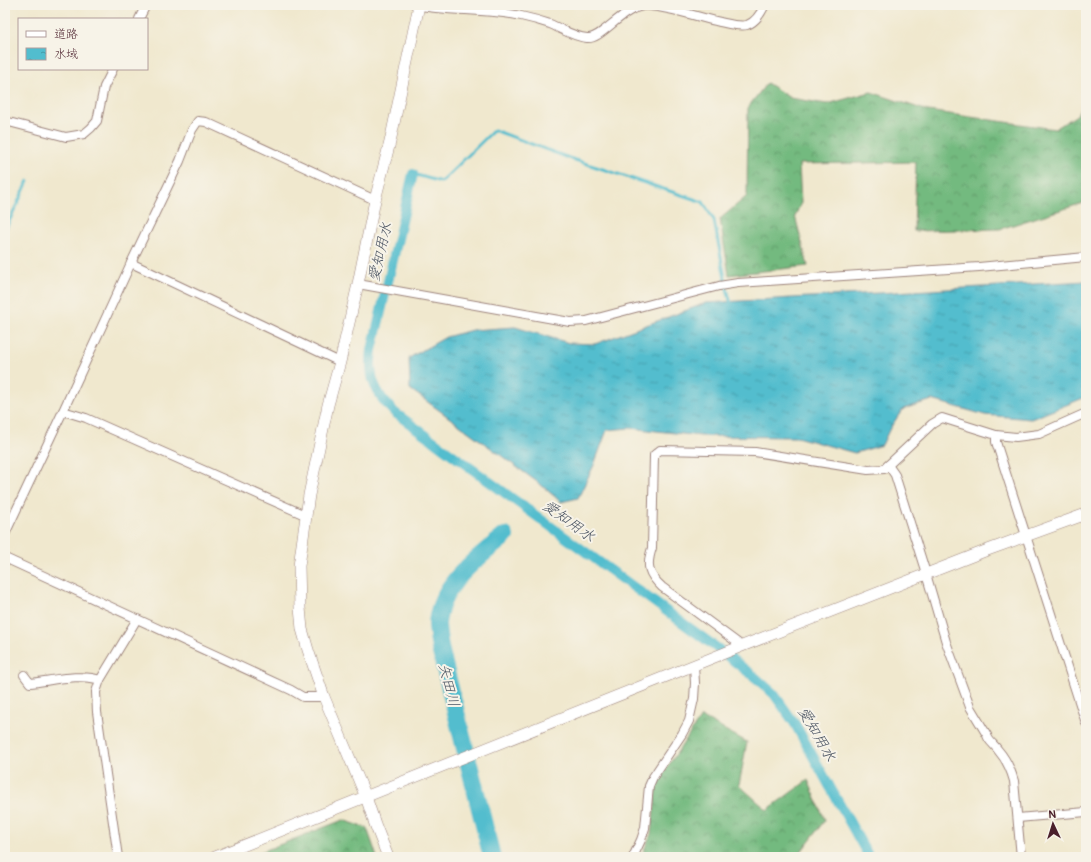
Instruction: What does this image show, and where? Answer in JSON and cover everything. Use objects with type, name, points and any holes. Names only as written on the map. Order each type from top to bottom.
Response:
[{"type":"street","points":[[140,18],[146,5]]},
{"type":"street","points":[[388,857],[366,797],[324,696],[308,650],[302,629],[299,566],[309,495],[326,416],[358,284],[375,200],[390,142],[418,5],[486,11],[519,16],[549,24],[566,32],[588,39],[598,34],[632,8],[657,6],[708,20],[740,26],[748,25],[754,21],[759,16],[765,5]]},
{"type":"street","points":[[5,121],[66,138],[84,134],[97,121],[104,87],[112,70]]},
{"type":"street","points":[[5,534],[180,161],[192,130],[198,121],[206,122],[375,200]]},
{"type":"street","points":[[358,284],[570,322],[586,321],[718,286],[738,283],[955,269],[1086,257]]},
{"type":"street","points":[[131,263],[340,362]]},
{"type":"street","points":[[63,411],[86,418],[306,516]]},
{"type":"street","points":[[738,648],[662,588],[653,579],[649,571],[648,559],[652,548],[654,455],[657,452],[660,450],[672,450],[756,452],[868,470],[884,469],[932,424],[942,418],[996,435],[1016,437],[1039,434],[1086,413]]},
{"type":"street","points":[[996,435],[996,442],[1086,723]]},
{"type":"street","points":[[888,465],[895,475],[946,642],[970,707],[988,739],[999,750],[1012,773],[1022,857]]},
{"type":"street","points":[[215,857],[694,665],[1026,535],[1086,514]]},
{"type":"street","points":[[5,558],[291,690],[303,697],[324,696]]},
{"type":"street","points":[[118,857],[97,712],[96,692],[100,680],[137,619]]},
{"type":"street","points":[[633,857],[645,828],[649,786],[653,777],[682,734],[689,720],[694,699],[694,665]]},
{"type":"street","points":[[24,675],[30,683],[80,677],[100,680]]},
{"type":"street","points":[[1018,818],[1086,812]]},
{"type":"green space","points":[[767,83],[790,98],[827,104],[871,92],[928,111],[1055,129],[1077,115],[1086,97],[1086,202],[1000,229],[914,231],[916,162],[799,164],[801,203],[795,216],[808,266],[729,275],[720,219],[747,196],[748,107]]},
{"type":"green space","points":[[701,717],[747,742],[739,785],[767,810],[808,780],[825,820],[797,857],[641,857],[651,834],[658,781]]},
{"type":"green space","points":[[343,820],[367,828],[377,857],[248,857]]},
{"type":"water","points":[[1086,281],[1086,397],[1031,419],[985,415],[932,400],[903,409],[890,428],[882,445],[855,453],[797,437],[701,436],[630,428],[607,430],[594,465],[578,498],[561,502],[540,484],[410,389],[409,358],[446,337],[472,330],[515,327],[569,343],[595,344],[706,303]]},
{"type":"waterway","points":[[413,174],[441,182],[494,130],[569,158],[703,202],[714,220],[731,304]]},
{"type":"waterway","name":"愛知用水","points":[[413,174],[372,350],[372,377],[374,384],[382,398],[394,412],[717,648],[774,694],[795,724],[869,857]]},
{"type":"waterway","points":[[5,230],[28,181]]},
{"type":"waterway","name":"矢田川","points":[[492,857],[440,648],[437,623],[445,596],[453,584],[472,563],[505,536]]}]
